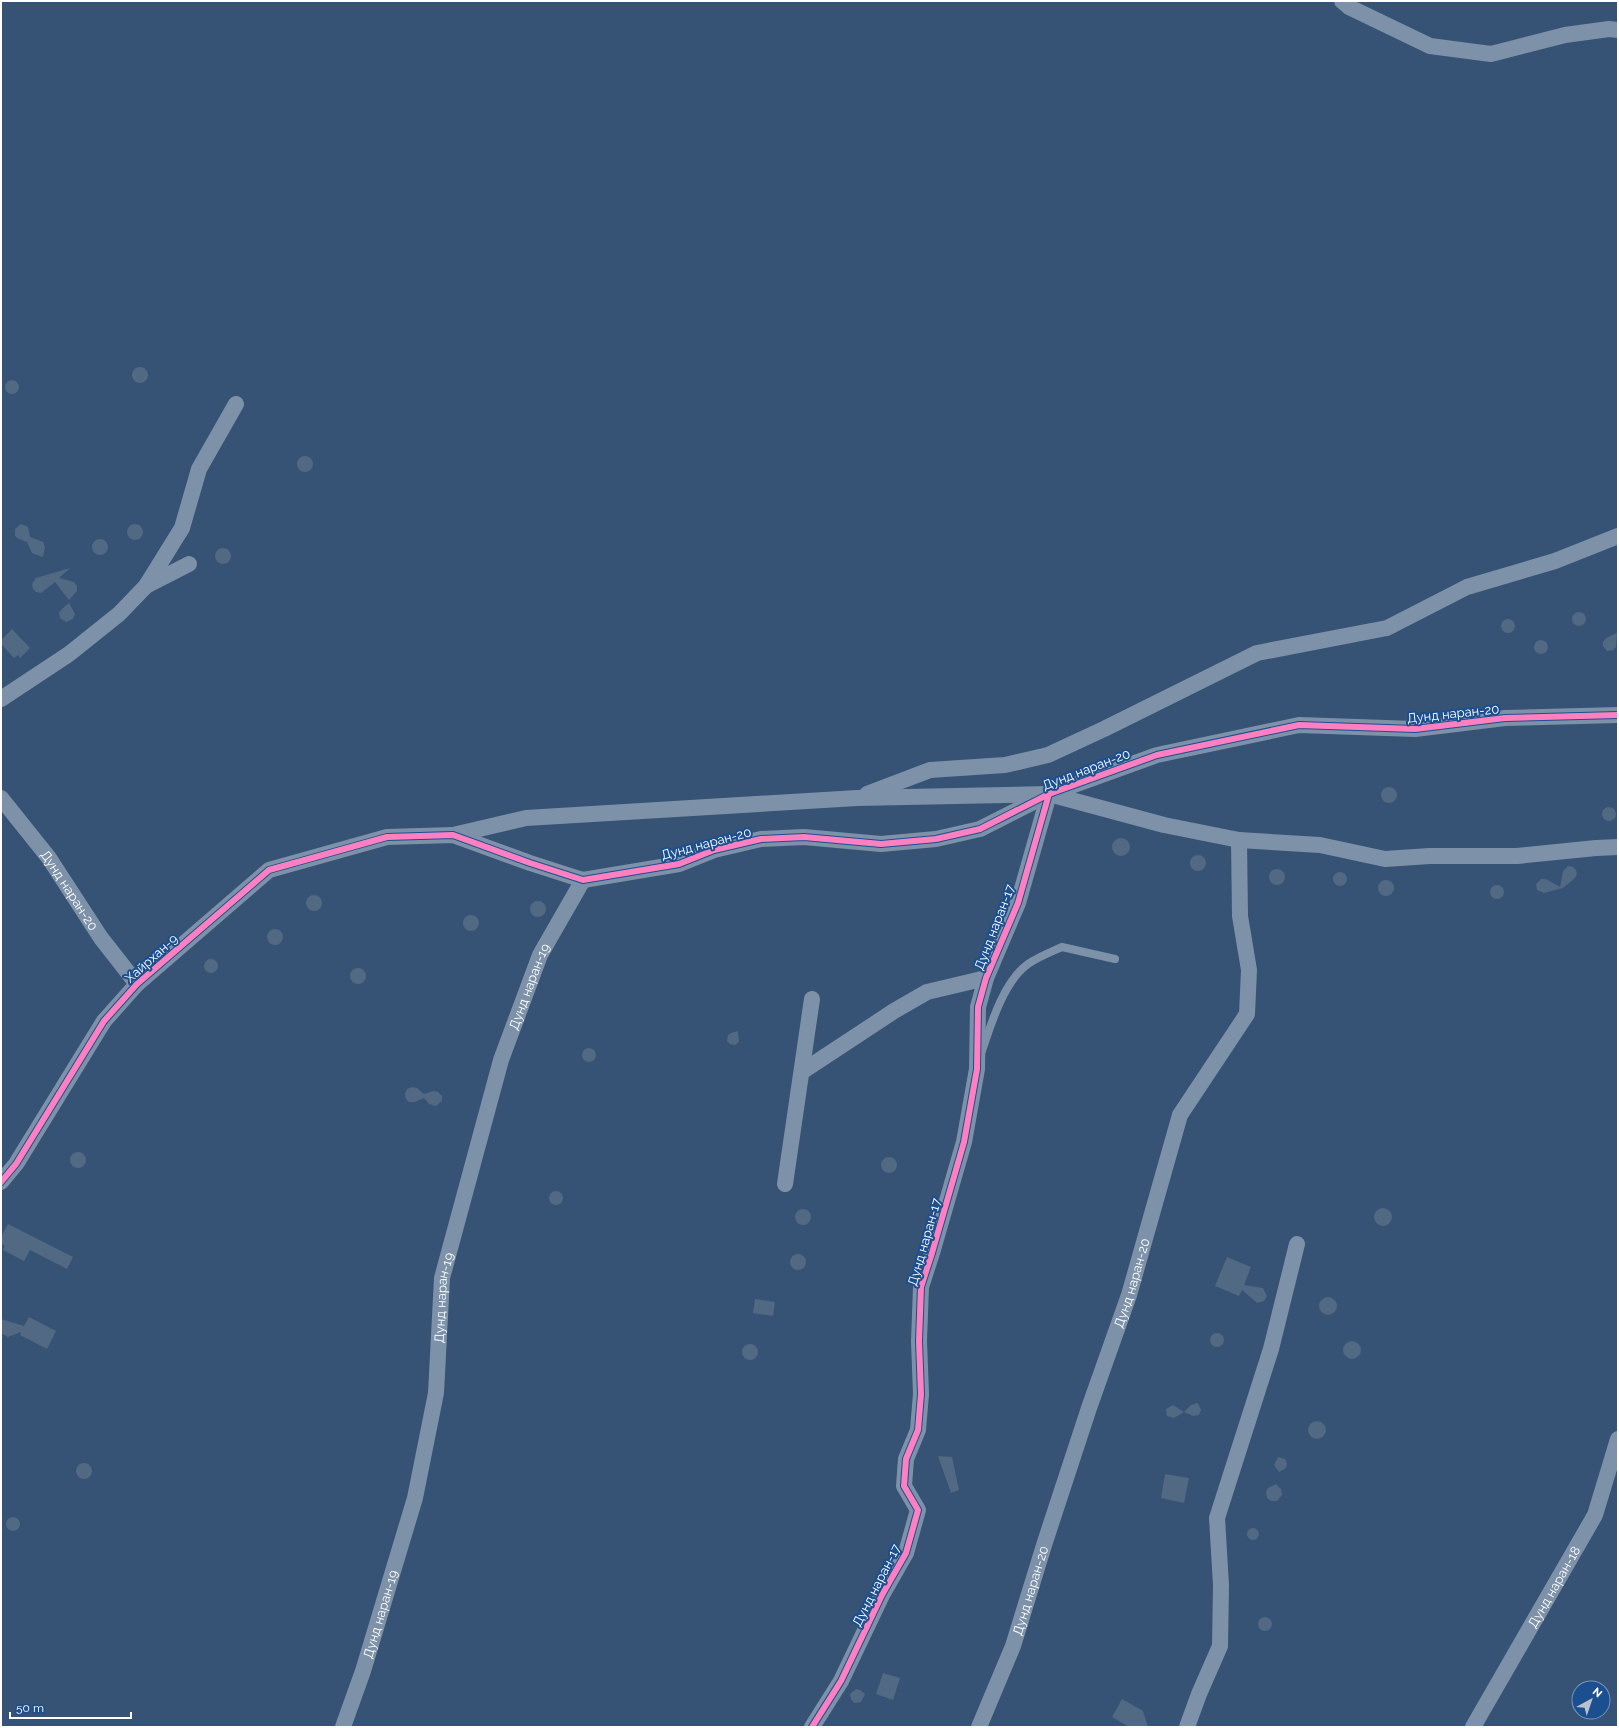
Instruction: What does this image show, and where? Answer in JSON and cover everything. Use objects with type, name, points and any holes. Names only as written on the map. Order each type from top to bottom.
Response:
[{"type":"street","points":[[1342,1],[1348,7],[1430,46],[1491,54],[1565,35],[1615,32]]},
{"type":"street","points":[[1,699],[69,654],[119,614],[146,586],[182,528],[199,469],[236,404]]},
{"type":"street","name":"Дунд наран-20","points":[[857,798],[930,770],[1005,765],[1048,755],[1104,729],[1257,652],[1387,628],[1467,587],[1555,561],[1618,536]]},
{"type":"street","points":[[146,586],[189,564]]},
{"type":"street","name":"Дунд наран-20","points":[[387,837],[453,835],[582,880],[678,864],[714,850],[761,839],[804,837],[881,844],[936,839],[980,829],[1049,794],[1157,755],[1299,725],[1415,729],[1505,718],[1618,715]]},
{"type":"street","points":[[453,835],[526,818],[857,798],[1049,794]]},
{"type":"street","name":"Дунд наран-20","points":[[1049,794],[1164,825],[1239,840],[1320,845],[1385,859],[1430,856],[1517,856],[1618,847]]},
{"type":"street","name":"Дунд наран-17","points":[[812,1727],[841,1681],[882,1595],[906,1553],[918,1510],[904,1486],[906,1460],[918,1430],[921,1394],[919,1341],[921,1286],[964,1142],[976,1069],[978,1008],[986,978],[1018,903],[1049,794]]},
{"type":"street","name":"Дунд наран-20","points":[[1,798],[49,858],[101,938],[137,984]]},
{"type":"street","name":"Хайрхан-9","points":[[1,1182],[16,1164],[104,1021],[137,984],[269,870],[387,837]]},
{"type":"street","name":"Дунд наран-20","points":[[979,1727],[1013,1646],[1089,1408],[1129,1295],[1180,1115],[1247,1014],[1249,970],[1240,916],[1239,840]]},
{"type":"street","name":"Дунд наран-19","points":[[344,1727],[415,1498],[436,1393],[442,1278],[499,1066],[540,955],[582,880]]},
{"type":"street","points":[[803,1071],[894,1011],[927,992],[986,978]]},
{"type":"street","points":[[785,1184],[803,1071],[812,998]]},
{"type":"street","points":[[1187,1727],[1199,1694],[1220,1646],[1221,1585],[1217,1518],[1271,1349],[1297,1244]]},
{"type":"street","name":"Дунд наран-18","points":[[1473,1727],[1595,1515],[1618,1439]]},
{"type":"lane","points":[[976,1069],[990,1029],[1008,987],[1028,964],[1062,947],[1115,959]]},
{"type":"building","points":[[140,367],[147,372],[148,375],[143,382],[140,383],[133,378],[132,375],[137,368]]},
{"type":"building","points":[[9,380],[15,380],[19,384],[19,390],[15,394],[9,394],[5,390],[5,384]]},
{"type":"building","points":[[305,456],[312,461],[313,464],[308,471],[305,472],[298,467],[297,464],[302,457]]},
{"type":"building","points":[[21,524],[28,527],[30,537],[43,542],[45,547],[43,557],[32,553],[27,542],[15,536],[15,529]]},
{"type":"building","points":[[135,524],[142,529],[143,532],[138,539],[135,540],[128,535],[127,532],[132,525]]},
{"type":"building","points":[[100,539],[107,544],[108,547],[103,554],[100,555],[93,550],[92,547],[97,540]]},
{"type":"building","points":[[223,548],[230,553],[231,556],[226,563],[223,564],[216,559],[215,556],[220,549]]},
{"type":"building","points":[[70,568],[59,578],[74,582],[77,586],[77,591],[69,600],[55,582],[41,593],[36,592],[33,589],[32,584],[36,578]]},
{"type":"building","points":[[69,603],[75,614],[73,619],[66,622],[60,618],[59,613]]},
{"type":"building","points":[[1579,612],[1584,614],[1586,619],[1584,624],[1579,626],[1574,624],[1572,619],[1574,614]]},
{"type":"building","points":[[1505,619],[1511,619],[1515,623],[1515,629],[1511,633],[1505,633],[1501,629],[1501,623]]},
{"type":"building","points":[[12,629],[30,648],[20,658],[18,655],[14,658],[1,644],[1,640]]},
{"type":"building","points":[[1617,633],[1616,647],[1613,650],[1607,651],[1603,646],[1603,642],[1606,638]]},
{"type":"building","points":[[1541,640],[1546,642],[1548,647],[1546,652],[1541,654],[1536,652],[1534,647],[1536,642]]},
{"type":"building","points":[[1389,787],[1395,789],[1397,795],[1395,801],[1389,803],[1383,801],[1381,795],[1383,789]]},
{"type":"building","points":[[1606,807],[1612,807],[1616,811],[1616,817],[1612,821],[1606,821],[1602,817],[1602,811]]},
{"type":"building","points":[[1121,838],[1127,841],[1130,847],[1127,853],[1121,856],[1115,853],[1112,847],[1115,841]]},
{"type":"building","points":[[1198,855],[1204,857],[1206,863],[1204,869],[1198,871],[1192,869],[1190,863],[1192,857]]},
{"type":"building","points":[[1568,866],[1573,867],[1577,874],[1575,878],[1563,888],[1544,893],[1537,890],[1536,884],[1541,879],[1546,879],[1560,887],[1563,871]]},
{"type":"building","points":[[1277,869],[1283,871],[1285,877],[1283,883],[1277,885],[1271,883],[1269,877],[1271,871]]},
{"type":"building","points":[[1337,872],[1343,872],[1347,876],[1347,882],[1343,886],[1337,886],[1333,882],[1333,876]]},
{"type":"building","points":[[1386,880],[1392,882],[1394,888],[1392,894],[1386,896],[1380,894],[1378,888],[1380,882]]},
{"type":"building","points":[[1494,885],[1500,885],[1504,889],[1504,895],[1500,899],[1494,899],[1490,895],[1490,889]]},
{"type":"building","points":[[314,895],[321,900],[322,903],[317,910],[314,911],[307,906],[306,903],[311,896]]},
{"type":"building","points":[[538,901],[545,906],[546,909],[541,916],[538,917],[531,912],[530,909],[535,902]]},
{"type":"building","points":[[471,915],[478,920],[479,923],[474,930],[471,931],[464,926],[463,923],[468,916]]},
{"type":"building","points":[[275,929],[282,934],[283,937],[278,944],[275,945],[268,940],[267,937],[272,930]]},
{"type":"building","points":[[208,959],[214,959],[218,963],[218,969],[214,973],[208,973],[204,969],[204,963]]},
{"type":"building","points":[[358,968],[365,973],[366,976],[361,983],[358,984],[351,979],[350,976],[355,969]]},
{"type":"building","points":[[738,1031],[739,1042],[735,1045],[730,1044],[727,1041],[728,1035]]},
{"type":"building","points":[[586,1048],[592,1048],[596,1052],[596,1058],[592,1062],[586,1062],[582,1058],[582,1052]]},
{"type":"building","points":[[412,1087],[417,1088],[424,1094],[433,1091],[438,1092],[442,1096],[442,1101],[436,1106],[429,1104],[424,1098],[415,1102],[409,1102],[406,1099],[405,1094],[407,1089]]},
{"type":"building","points":[[78,1152],[85,1157],[86,1160],[81,1167],[78,1168],[71,1163],[70,1160],[75,1153]]},
{"type":"building","points":[[889,1157],[895,1159],[897,1165],[895,1171],[889,1173],[883,1171],[881,1165],[883,1159]]},
{"type":"building","points":[[556,1191],[561,1193],[563,1198],[561,1203],[556,1205],[551,1203],[549,1198],[551,1193]]},
{"type":"building","points":[[1383,1208],[1389,1211],[1392,1217],[1389,1223],[1383,1226],[1377,1223],[1374,1217],[1377,1211]]},
{"type":"building","points":[[803,1209],[809,1211],[811,1217],[809,1223],[803,1225],[797,1223],[795,1217],[797,1211]]},
{"type":"building","points":[[8,1224],[73,1257],[67,1269],[30,1250],[24,1261],[3,1250],[5,1246],[1,1244],[1,1237]]},
{"type":"building","points":[[798,1254],[804,1256],[806,1262],[804,1268],[798,1270],[792,1268],[790,1262],[792,1256]]},
{"type":"building","points":[[1227,1257],[1251,1267],[1244,1285],[1263,1288],[1267,1296],[1264,1301],[1257,1303],[1242,1290],[1239,1296],[1215,1286]]},
{"type":"building","points":[[1328,1297],[1334,1300],[1337,1306],[1334,1312],[1328,1315],[1322,1312],[1319,1306],[1322,1300]]},
{"type":"building","points":[[755,1299],[775,1302],[773,1316],[753,1313]]},
{"type":"building","points":[[29,1317],[56,1331],[47,1349],[20,1335],[21,1332],[8,1337],[1,1333],[1,1319],[24,1326]]},
{"type":"building","points":[[1217,1333],[1222,1335],[1224,1340],[1222,1345],[1217,1347],[1212,1345],[1210,1340],[1212,1335]]},
{"type":"building","points":[[1352,1341],[1358,1344],[1361,1350],[1358,1356],[1352,1359],[1346,1356],[1343,1350],[1346,1344]]},
{"type":"building","points":[[750,1344],[756,1346],[758,1352],[756,1358],[750,1360],[744,1358],[742,1352],[744,1346]]},
{"type":"building","points":[[1198,1403],[1201,1410],[1199,1415],[1193,1416],[1184,1412],[1191,1405]]},
{"type":"building","points":[[1173,1405],[1184,1412],[1174,1418],[1167,1416],[1166,1409]]},
{"type":"building","points":[[1317,1421],[1323,1424],[1326,1430],[1323,1436],[1317,1439],[1311,1436],[1308,1430],[1311,1424]]},
{"type":"building","points":[[938,1456],[952,1457],[959,1490],[951,1493]]},
{"type":"building","points":[[1278,1457],[1285,1459],[1287,1464],[1286,1468],[1279,1472],[1274,1465]]},
{"type":"building","points":[[84,1463],[91,1468],[92,1471],[87,1478],[84,1479],[77,1474],[76,1471],[81,1464]]},
{"type":"building","points":[[1165,1474],[1189,1478],[1184,1503],[1161,1498]]},
{"type":"building","points":[[1276,1484],[1281,1489],[1282,1495],[1277,1501],[1271,1501],[1267,1498],[1266,1492],[1268,1488]]},
{"type":"building","points":[[10,1517],[16,1517],[20,1521],[20,1527],[16,1531],[10,1531],[6,1527],[6,1521]]},
{"type":"building","points":[[1255,1528],[1258,1529],[1258,1539],[1251,1540],[1248,1539],[1247,1532],[1248,1529]]},
{"type":"building","points":[[1265,1617],[1270,1619],[1272,1624],[1270,1629],[1265,1631],[1260,1629],[1258,1624],[1260,1619]]},
{"type":"building","points":[[883,1673],[900,1678],[893,1700],[876,1694]]},
{"type":"building","points":[[856,1689],[865,1694],[861,1702],[854,1703],[850,1694]]},
{"type":"building","points":[[1122,1699],[1143,1711],[1148,1727],[1129,1727],[1112,1717]]},
{"type":"cycle path","points":[[1,1182],[16,1164],[104,1021],[137,984],[269,870],[387,837],[453,835],[530,863],[583,880],[679,864],[714,850],[761,839],[804,837],[881,844],[936,839],[980,829],[1049,794],[1157,755],[1299,725],[1415,729],[1505,718],[1618,715]]},
{"type":"cycle path","points":[[812,1727],[841,1681],[882,1595],[906,1553],[918,1510],[904,1486],[906,1459],[918,1430],[921,1394],[919,1341],[921,1287],[964,1142],[977,1069],[978,1007],[986,978],[1018,903],[1049,794]]}]
